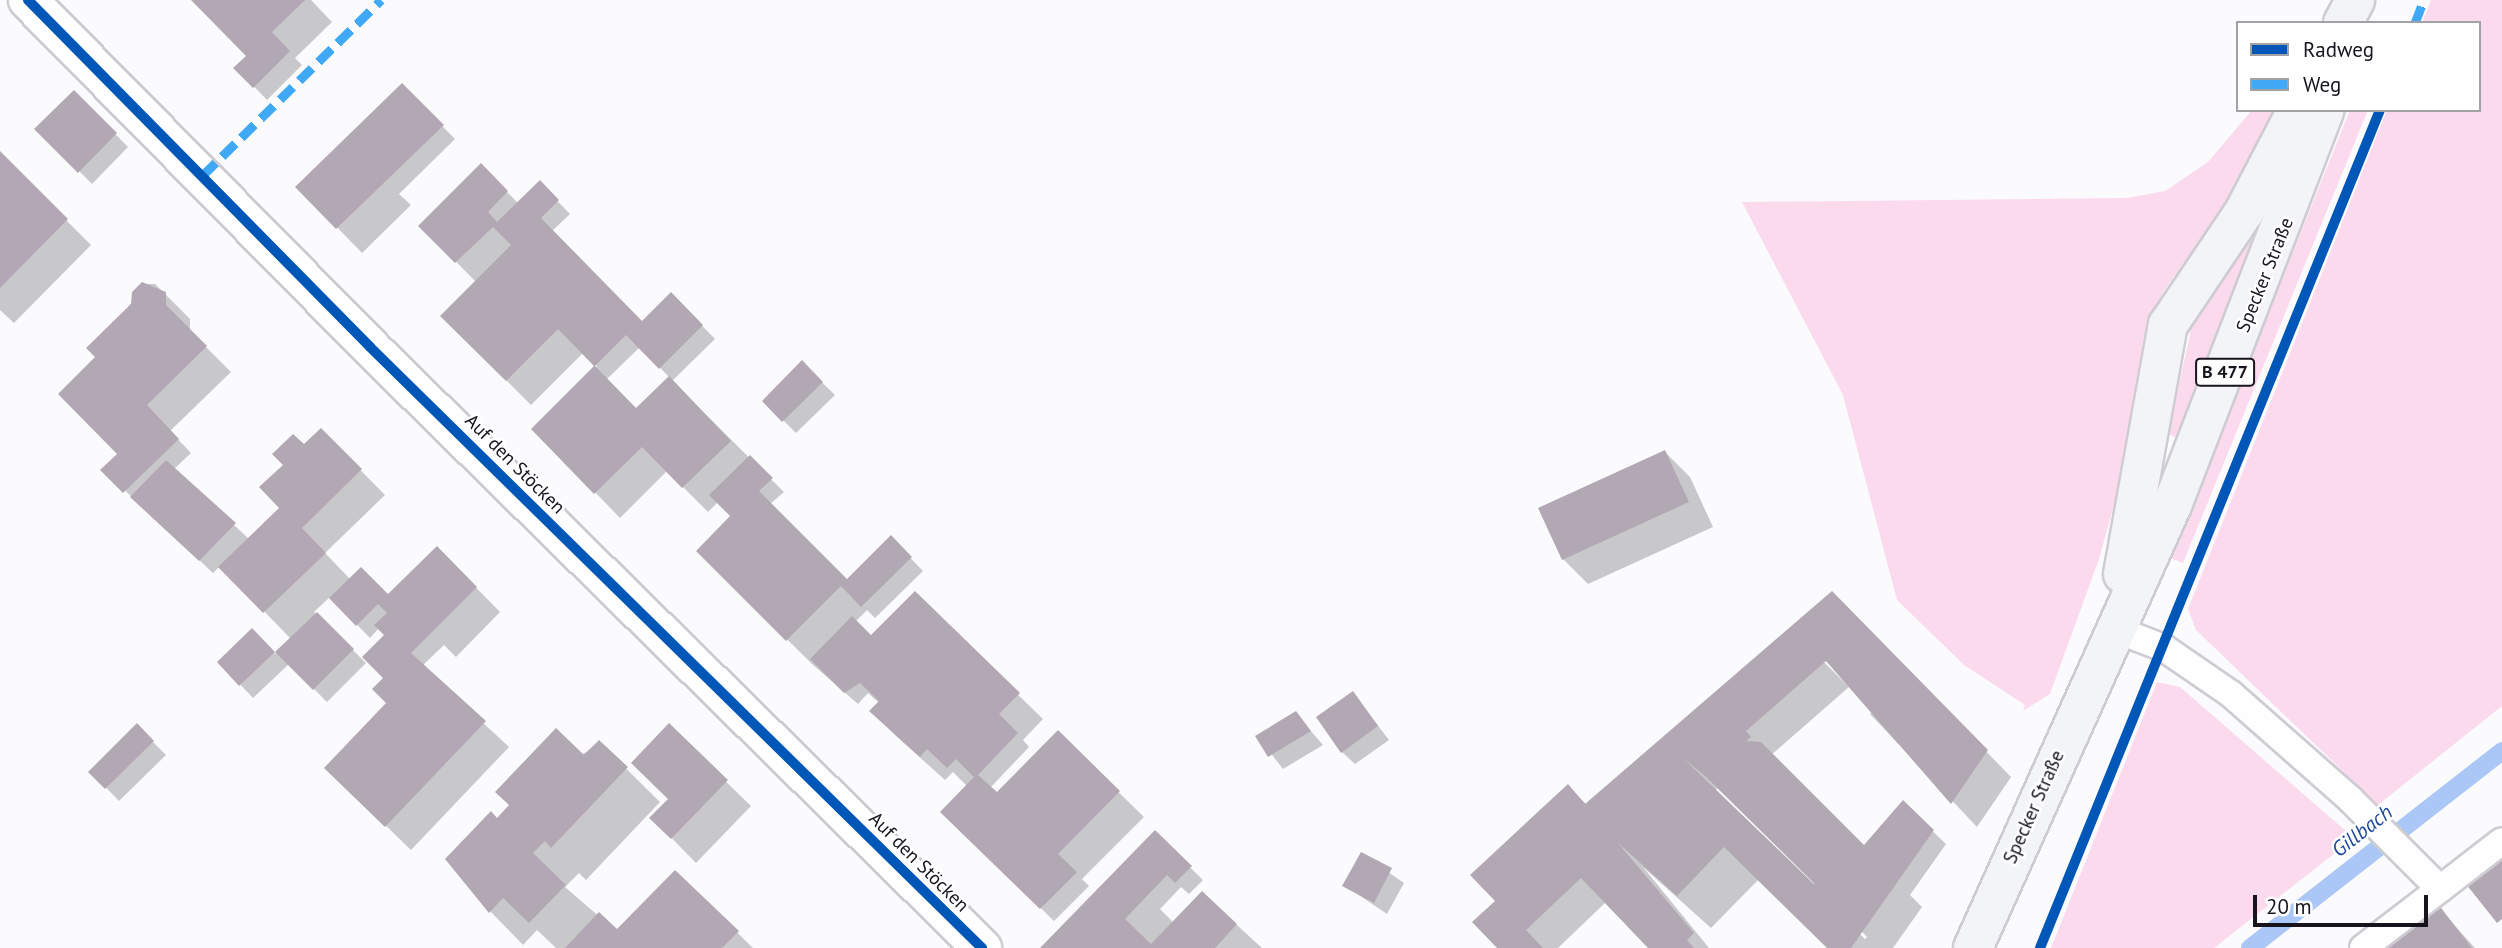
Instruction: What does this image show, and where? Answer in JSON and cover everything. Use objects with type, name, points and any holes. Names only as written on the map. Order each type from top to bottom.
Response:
[{"type":"main road","points":[[2344,21],[2354,0]]},
{"type":"main road","points":[[2355,21],[2361,0]]},
{"type":"main road","name":"Specker Straße","points":[[2112,628],[2168,325],[2244,212],[2296,112]]},
{"type":"main road","name":"Specker Straße","points":[[1973,948],[2112,628],[2173,503],[2324,112]]},
{"type":"street","name":"Auf den Stöcken","points":[[28,0],[370,347],[982,948]]},
{"type":"lane","points":[[2112,628],[2164,648],[2231,694],[2350,799],[2432,882]]},
{"type":"lane","points":[[2364,948],[2432,882],[2502,841]]},
{"type":"shaded area","points":[[2431,0],[2502,0],[2502,706],[2378,805],[2196,630],[2188,609],[2386,112],[2481,112],[2481,21],[2423,21]]},
{"type":"shaded area","points":[[2250,112],[2272,112],[2232,194],[2163,292],[2145,331],[2116,498],[2099,559],[2050,694],[2023,711],[2025,705],[1964,665],[1897,600],[1843,395],[1742,202],[2127,198],[2165,191],[2208,162]]},
{"type":"shaded area","points":[[2349,112],[2367,112],[2183,563],[2170,558]]},
{"type":"shaded area","points":[[2248,240],[2263,251],[2184,441],[2168,434],[2192,325]]},
{"type":"shaded area","points":[[2157,682],[2180,687],[2354,838],[2214,948],[2051,948]]},
{"type":"building","points":[[191,0],[305,0],[272,32],[290,51],[253,88],[233,68],[246,56]]},
{"type":"building","points":[[402,83],[444,125],[336,229],[295,187]]},
{"type":"building","points":[[74,90],[117,133],[78,173],[34,129]]},
{"type":"building","points":[[0,151],[68,219],[0,288]]},
{"type":"building","points":[[481,163],[508,191],[488,212],[497,222],[540,180],[559,200],[541,218],[642,321],[671,292],[703,325],[659,369],[626,335],[595,366],[636,408],[669,376],[731,441],[682,488],[642,447],[594,494],[531,429],[594,366],[558,329],[506,381],[440,316],[511,245],[493,227],[455,263],[418,226]]},
{"type":"building","points":[[142,282],[166,292],[166,305],[207,346],[147,405],[179,439],[123,493],[100,470],[117,454],[58,394],[95,357],[86,348],[131,304],[132,292]]},
{"type":"building","points":[[802,360],[823,382],[782,422],[762,401]]},
{"type":"building","points":[[321,428],[362,469],[302,528],[326,553],[263,613],[218,567],[279,508],[259,487],[283,465],[272,454],[293,434],[304,444]]},
{"type":"building","points":[[1665,450],[1689,502],[1562,560],[1538,508]]},
{"type":"building","points":[[750,455],[773,478],[759,491],[847,579],[891,535],[912,557],[861,607],[841,586],[786,641],[696,551],[730,516],[709,495]]},
{"type":"building","points":[[166,460],[236,523],[199,561],[130,497]]},
{"type":"building","points":[[437,546],[477,587],[411,653],[486,721],[385,827],[324,768],[386,703],[372,689],[383,678],[362,657],[384,635],[374,625],[387,613],[378,604],[356,626],[329,598],[361,567],[388,594]]},
{"type":"building","points":[[915,591],[1020,693],[999,714],[1018,733],[978,775],[997,792],[1058,730],[1120,791],[1058,854],[1077,872],[1040,909],[940,812],[974,777],[956,759],[947,768],[927,749],[920,757],[869,711],[879,701],[860,683],[844,693],[810,659],[852,616],[871,635]]},
{"type":"building","points":[[1832,591],[1988,750],[1951,804],[1826,661],[1746,731],[1751,737],[1746,741],[1761,742],[1864,845],[1903,800],[1934,830],[1851,948],[1827,948],[1724,847],[1677,896],[1618,843],[1694,933],[1687,940],[1694,948],[1648,948],[1581,878],[1526,930],[1543,948],[1497,948],[1472,922],[1495,901],[1470,875],[1568,784],[1585,804]],"holes":[[[1682,757],[1707,778],[1815,884]]]},
{"type":"building","points":[[317,612],[354,649],[313,690],[275,652]]},
{"type":"building","points":[[252,628],[275,652],[239,686],[217,662]]},
{"type":"building","points":[[1353,691],[1378,726],[1341,753],[1316,717]]},
{"type":"building","points":[[1296,711],[1311,731],[1268,757],[1255,736]]},
{"type":"building","points":[[137,723],[154,741],[105,789],[88,772]]},
{"type":"building","points":[[669,723],[728,780],[671,839],[649,818],[668,799],[631,763]]},
{"type":"building","points":[[556,728],[584,755],[599,740],[628,767],[551,848],[545,841],[533,853],[566,885],[529,923],[503,898],[489,913],[445,859],[491,811],[497,818],[509,805],[495,792]]},
{"type":"building","points":[[1155,830],[1192,866],[1175,883],[1167,875],[1125,919],[1151,944],[1202,891],[1237,924],[1215,948],[1040,948]]},
{"type":"building","points":[[1361,852],[1392,868],[1374,903],[1342,886]]},
{"type":"building","points":[[2502,856],[2502,919],[2497,923],[2466,884]]},
{"type":"building","points":[[675,870],[739,931],[722,948],[565,948],[599,912],[617,929]]},
{"type":"building","points":[[2438,904],[2472,948],[2379,948]]},
{"type":"waterway","name":"Gillbach","points":[[2250,948],[2502,751]]},
{"type":"marked path","points":[[203,175],[381,0]]},
{"type":"marked path","points":[[2416,21],[2424,0]]},
{"type":"cycle path","points":[[28,0],[370,347],[982,948]]},
{"type":"cycle path","points":[[2040,948],[2379,112]]}]
